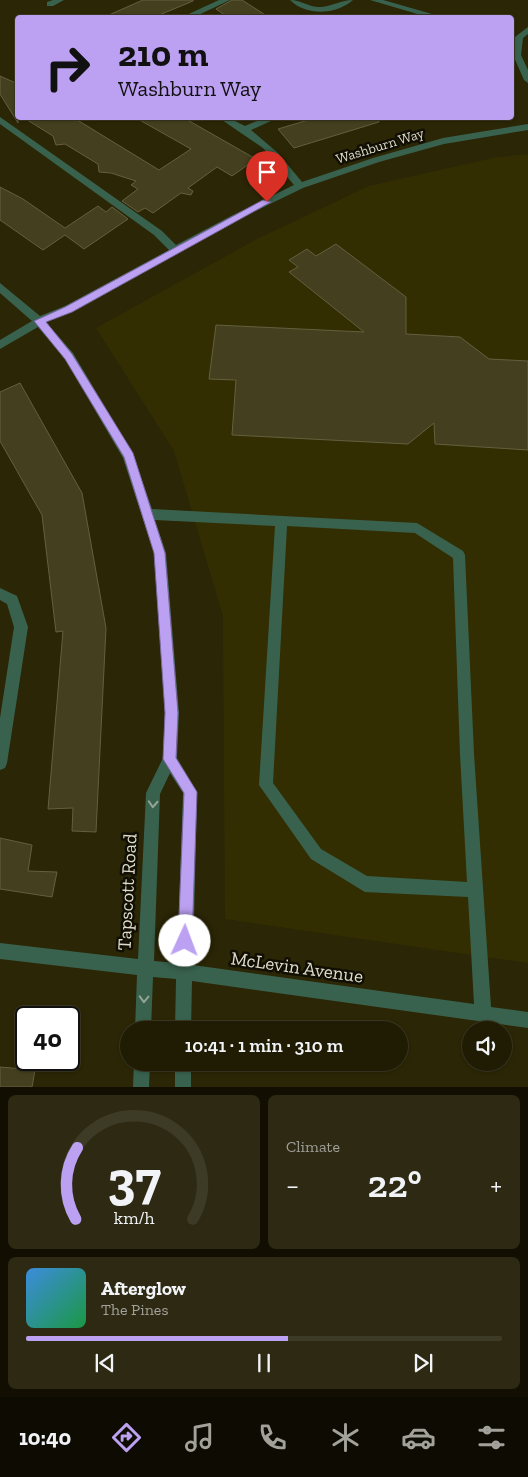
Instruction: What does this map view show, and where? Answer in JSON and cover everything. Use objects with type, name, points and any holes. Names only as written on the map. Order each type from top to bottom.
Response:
[{"type":"street","points":[[50,4],[60,0]]},
{"type":"street","points":[[191,15],[226,0]]},
{"type":"street","points":[[294,0],[303,7],[320,11],[349,0]]},
{"type":"street","points":[[374,0],[431,15]]},
{"type":"street","points":[[528,30],[515,36],[517,55],[528,80]]},
{"type":"street","points":[[0,120],[158,233],[176,250]]},
{"type":"street","points":[[227,120],[246,129],[267,144],[300,186]]},
{"type":"street","points":[[246,129],[266,120]]},
{"type":"street","name":"Washburn Way","points":[[0,346],[39,321],[69,309],[176,250],[300,186],[376,160],[443,141],[528,127]]},
{"type":"street","name":"Tapscott Road","points":[[0,287],[39,321],[69,356],[129,456],[160,553],[172,713],[170,759],[153,794],[143,1021]]},
{"type":"street","points":[[147,514],[417,528],[459,555],[482,1014]]},
{"type":"street","points":[[281,521],[266,785],[316,854],[365,884],[475,890]]},
{"type":"street","points":[[0,594],[12,600],[21,627],[0,763]]},
{"type":"street","points":[[170,759],[190,792],[183,1021]]},
{"type":"street","name":"McLevin Avenue","points":[[0,951],[184,973],[528,1020]]},
{"type":"street","points":[[141,1087],[142,1071]]},
{"type":"street","points":[[183,1071],[183,1087]]},
{"type":"shaded area","points":[[528,154],[528,963],[225,919],[223,616],[174,451],[96,328],[257,239],[369,186],[493,158]]},
{"type":"building","points":[[143,0],[193,0],[159,15],[109,15]]},
{"type":"building","points":[[232,0],[242,0],[265,15],[225,15],[216,9]]},
{"type":"building","points":[[0,76],[15,83],[15,118],[0,94]]},
{"type":"building","points":[[27,120],[77,120],[159,170],[191,149],[140,120],[188,120],[256,159],[232,176],[217,167],[188,188],[193,191],[191,195],[181,193],[153,213],[145,208],[138,212],[122,201],[138,189],[131,185],[136,181],[111,173],[99,172],[98,164],[65,144],[56,145],[53,136]]},
{"type":"building","points":[[308,120],[378,120],[379,122],[294,148],[278,129]]},
{"type":"building","points":[[0,187],[23,199],[65,228],[98,206],[106,212],[112,207],[128,219],[84,249],[65,235],[43,250],[0,220]]},
{"type":"building","points":[[336,244],[406,297],[406,334],[460,337],[489,359],[528,361],[528,450],[435,444],[434,423],[408,444],[232,435],[236,380],[209,379],[216,325],[364,332],[289,272],[298,267],[289,260],[307,249],[316,256]]},
{"type":"building","points":[[20,383],[82,493],[106,628],[96,832],[72,831],[73,808],[48,809],[63,631],[56,632],[42,515],[0,441],[0,392]]},
{"type":"building","points":[[0,838],[32,845],[28,871],[57,872],[52,897],[0,889]]},
{"type":"building","points":[[0,1067],[15,1068],[15,1071],[35,1071],[32,1087],[0,1087]]},
{"type":"route","points":[[185,941],[190,792],[170,759],[172,713],[160,553],[129,456],[69,356],[39,321],[69,309],[219,226],[267,202]]}]
